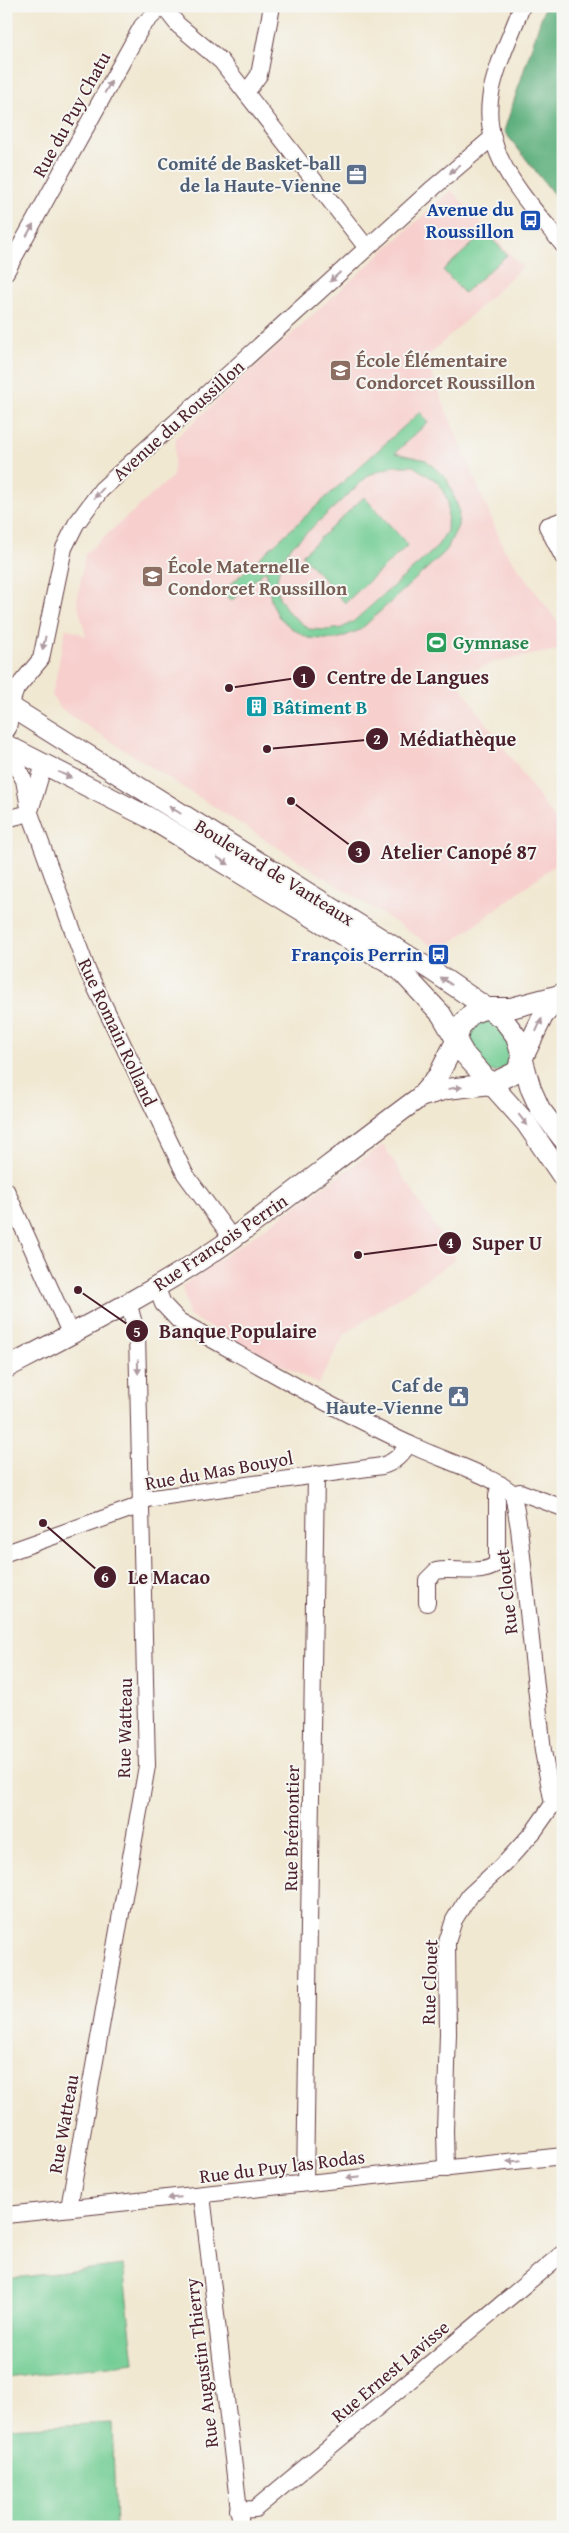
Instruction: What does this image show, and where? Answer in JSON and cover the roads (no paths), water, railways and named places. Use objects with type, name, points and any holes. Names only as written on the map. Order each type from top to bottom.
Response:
[{"type":"main road","points":[[6,728],[8,711]]},
{"type":"main road","name":"Boulevard de Vanteaux","points":[[8,711],[42,745],[148,816],[400,970],[441,1014],[465,1055],[526,1123],[563,1177]]},
{"type":"main road","name":"Boulevard de Vanteaux","points":[[6,746],[42,745],[271,869],[503,1019],[516,1036],[531,1089],[540,1109],[563,1139]]},
{"type":"main road","name":"Rue François Perrin","points":[[6,1368],[71,1335],[156,1286],[232,1238],[420,1097],[438,1076],[465,1020],[471,1014],[486,1008],[511,1008],[561,994]]},
{"type":"main road","name":"Rue François Perrin","points":[[420,1097],[447,1089],[491,1084],[516,1072],[524,1059],[542,1016],[561,994]]},
{"type":"street","name":"Rue du Puy Chatu","points":[[6,272],[146,20],[162,6]]},
{"type":"street","points":[[162,6],[178,25],[221,61],[368,248]]},
{"type":"street","points":[[246,93],[259,75],[272,6]]},
{"type":"street","points":[[522,6],[492,90],[489,112],[493,137],[497,152],[510,178],[563,245]]},
{"type":"street","name":"Avenue du Roussillon","points":[[8,711],[16,689],[41,659],[64,548],[87,506],[101,490],[493,137]]},
{"type":"street","points":[[563,520],[547,526],[563,557]]},
{"type":"street","points":[[6,819],[30,813],[34,791],[38,788],[42,745]]},
{"type":"street","name":"Rue Romain Rolland","points":[[6,746],[24,780],[30,813],[88,972],[185,1174],[232,1238]]},
{"type":"street","points":[[6,1190],[71,1335]]},
{"type":"street","points":[[156,1286],[164,1304],[179,1321],[340,1410],[409,1444],[500,1484],[513,1494],[520,1492],[563,1508]]},
{"type":"street","name":"Rue Watteau","points":[[69,2208],[147,1766],[137,1334],[128,1302]]},
{"type":"street","name":"Rue du Mas Bouyol","points":[[6,1553],[140,1504],[146,1499],[391,1463],[409,1444]]},
{"type":"street","name":"Rue Brémontier","points":[[305,2183],[316,1474]]},
{"type":"street","points":[[427,1603],[427,1580],[436,1571],[483,1570],[491,1568],[497,1562],[497,1495],[500,1484]]},
{"type":"street","name":"Rue Clouet","points":[[446,2168],[447,1942],[454,1920],[469,1896],[506,1862],[559,1804],[542,1751],[519,1528],[513,1494]]},
{"type":"street","name":"Rue du Puy las Rodas","points":[[6,2215],[563,2156]]},
{"type":"street","name":"Rue Augustin Thierry","points":[[202,2195],[241,2527]]},
{"type":"street","name":"Rue Ernest Lavisse","points":[[238,2510],[254,2509],[563,2254]]},
{"type":"place","name":"Comité de Basket-ball de la Haute-Vienne","points":[[357,174]]},
{"type":"place","name":"Avenue du Roussillon","points":[[530,220]]},
{"type":"place","name":"École Élémentaire Condorcet Roussillon","points":[[340,371]]},
{"type":"place","name":"École Maternelle Condorcet Roussillon","points":[[152,577]]},
{"type":"place","name":"Gymnase","points":[[437,642]]},
{"type":"place","name":"Centre de Langues","points":[[229,688]]},
{"type":"place","name":"Bâtiment B","points":[[257,707]]},
{"type":"place","name":"Médiathèque","points":[[267,749]]},
{"type":"place","name":"Atelier Canopé 87","points":[[291,801]]},
{"type":"place","name":"François Perrin","points":[[439,954]]},
{"type":"place","name":"Super U","points":[[358,1255]]},
{"type":"place","name":"Banque Populaire","points":[[78,1290]]},
{"type":"place","name":"Caf de Haute-Vienne","points":[[459,1396]]},
{"type":"place","name":"Le Macao","points":[[43,1523]]}]
